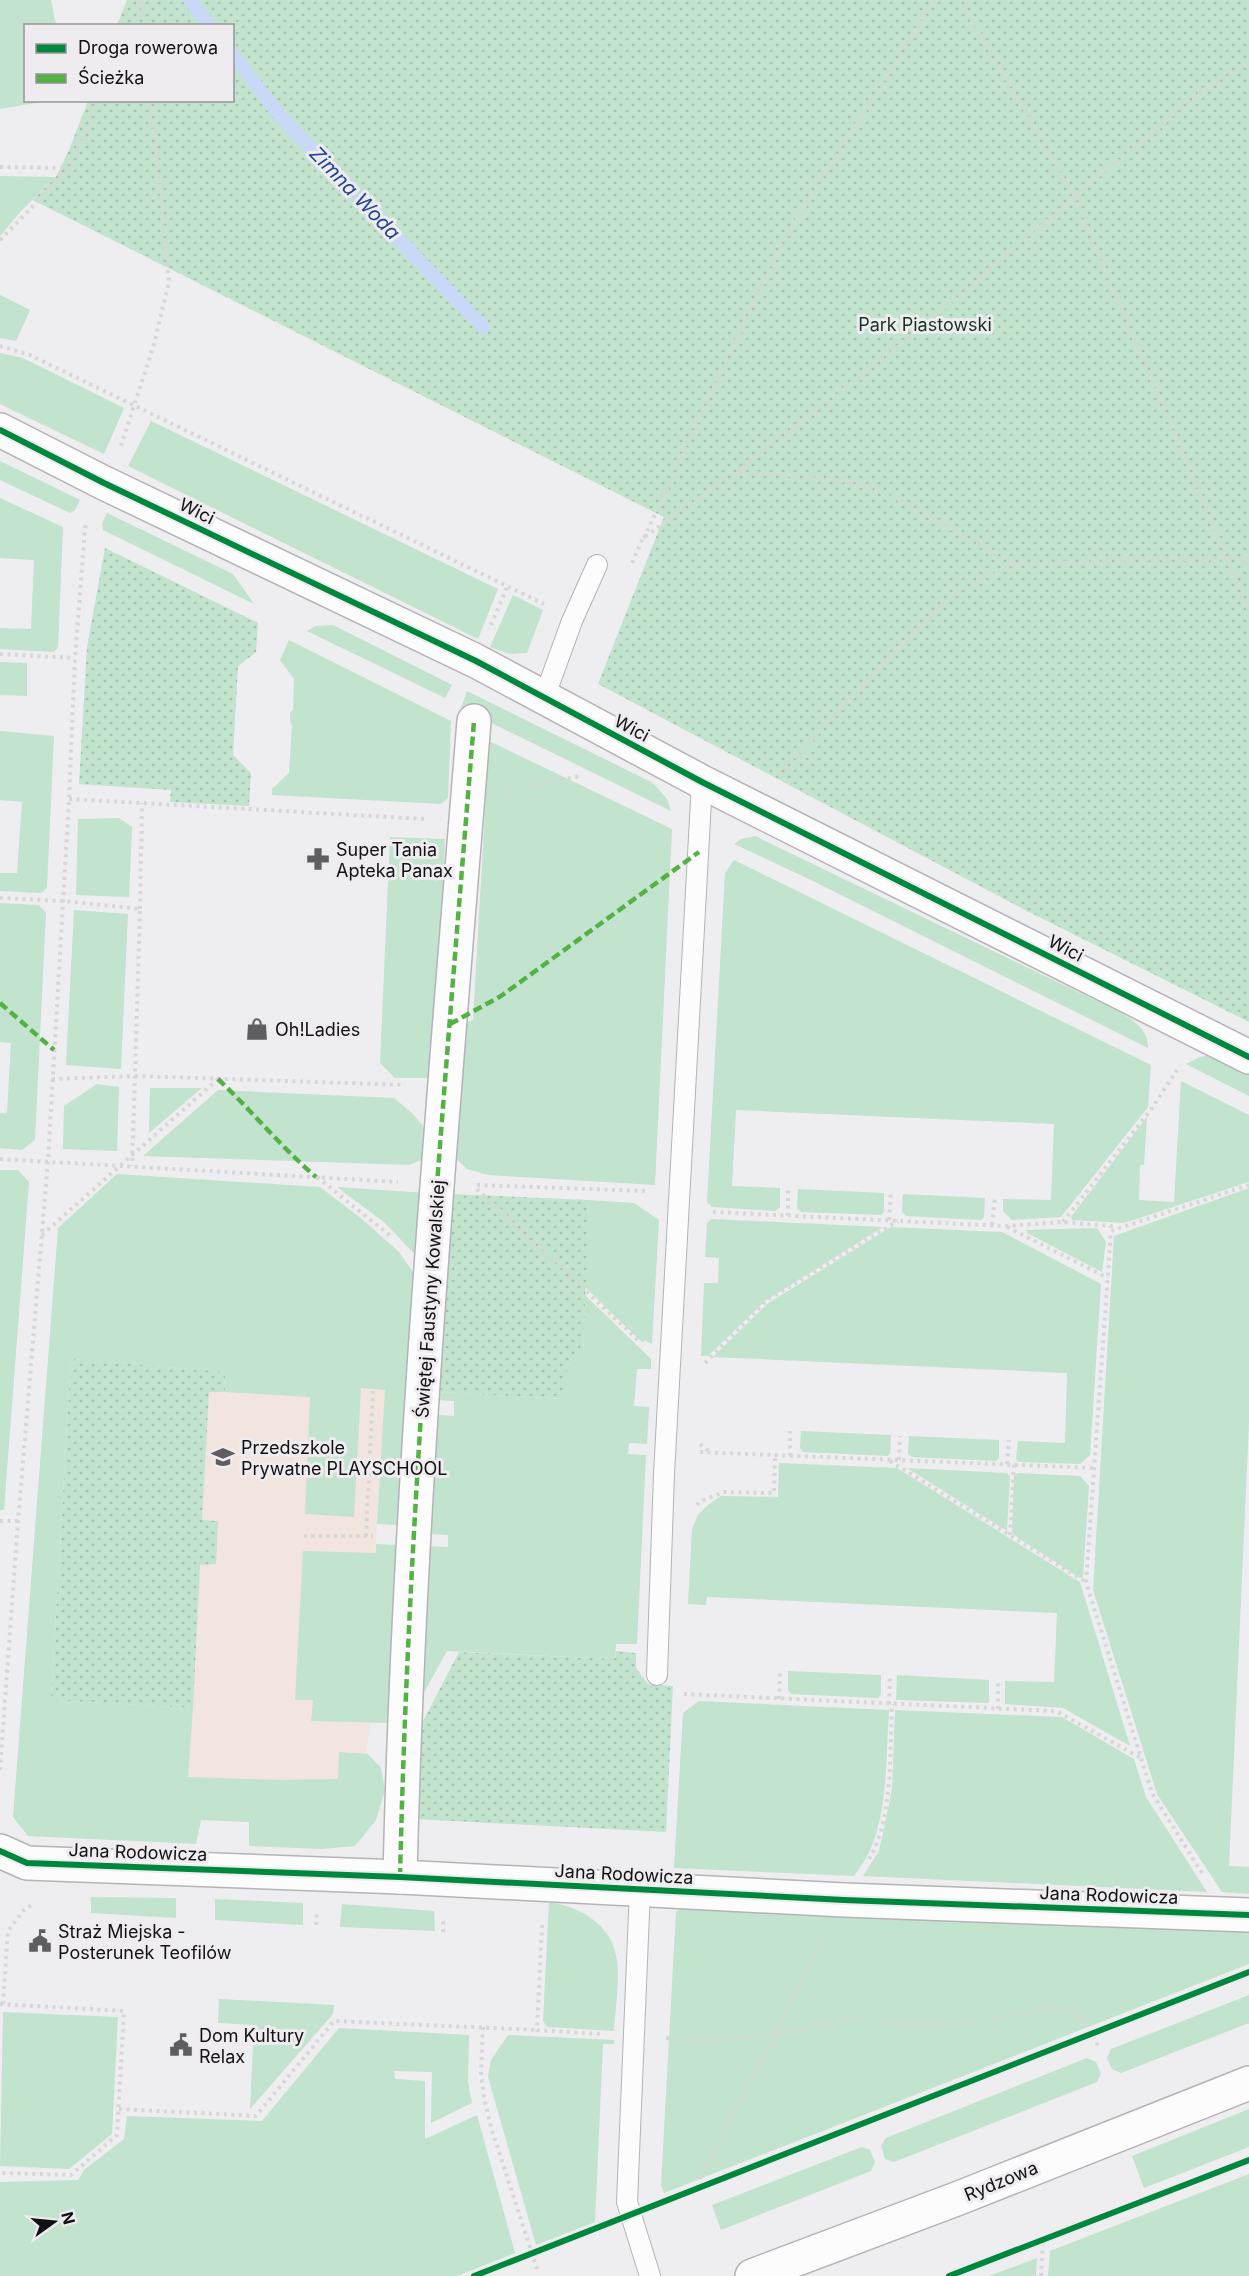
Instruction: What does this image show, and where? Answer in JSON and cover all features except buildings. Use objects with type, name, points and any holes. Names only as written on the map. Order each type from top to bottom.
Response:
[{"type":"street","name":"Wici","points":[[0,430],[104,483],[476,661],[702,782],[1249,1056]]},
{"type":"street","name":"Świętej Faustyny Kowalskiej","points":[[400,1877],[403,1742],[430,1286],[474,721]]},
{"type":"street","name":"Jana Rodowicza","points":[[0,1851],[27,1863],[400,1877],[844,1900],[1239,1915]]},
{"type":"street","name":"Rydzowa","points":[[752,2276],[959,2198],[1249,2083]]},
{"type":"lane","points":[[544,698],[572,621],[597,565]]},
{"type":"lane","points":[[657,1675],[670,1369],[702,782]]},
{"type":"lane","points":[[640,1888],[627,2202],[650,2276]]},
{"type":"path","points":[[130,24],[141,0]]},
{"type":"path","points":[[141,0],[144,24]]},
{"type":"path","points":[[628,570],[791,228],[935,0]]},
{"type":"path","points":[[960,0],[1076,198],[1249,611]]},
{"type":"path","points":[[643,538],[736,472],[899,346],[1208,86],[1249,63]]},
{"type":"path","points":[[0,240],[70,168],[97,102]]},
{"type":"path","points":[[0,1770],[48,1161],[75,658],[85,528],[120,450],[154,344],[169,282],[151,102]]},
{"type":"path","points":[[0,167],[70,168]]},
{"type":"path","points":[[0,346],[30,355],[560,612],[572,621]]},
{"type":"path","points":[[736,472],[869,486],[889,494],[1017,565]]},
{"type":"path","points":[[777,779],[905,640],[950,598],[982,578],[1017,565],[1146,560],[1249,560]]},
{"type":"path","points":[[0,654],[75,658]]},
{"type":"path","points":[[69,800],[467,810],[581,776]]},
{"type":"path","points":[[132,1166],[142,803]]},
{"type":"path","points":[[0,898],[63,901],[140,909]]},
{"type":"path","points":[[1063,1222],[1152,1108],[1177,1070]]},
{"type":"path","points":[[52,1078],[135,1076],[444,1086]]},
{"type":"path","points":[[41,1235],[218,1079]]},
{"type":"path","points":[[0,1159],[437,1184]]},
{"type":"path","points":[[316,1177],[393,1238],[430,1286]]},
{"type":"path","points":[[670,1369],[472,1185],[679,1202],[788,1216],[1004,1226],[1063,1222],[1111,1226],[1086,1582],[1152,1793],[1239,1915]]},
{"type":"path","points":[[1112,1231],[1249,1185]]},
{"type":"path","points":[[788,1189],[788,1216]]},
{"type":"path","points":[[889,1220],[891,1193]]},
{"type":"path","points":[[992,1225],[994,1198]]},
{"type":"path","points":[[669,1402],[766,1301],[899,1221]]},
{"type":"path","points":[[1004,1226],[1108,1278]]},
{"type":"path","points":[[366,1536],[373,1391]]},
{"type":"path","points":[[790,1431],[790,1456]]},
{"type":"path","points":[[899,1460],[900,1436]]},
{"type":"path","points":[[1007,1464],[1009,1440]]},
{"type":"path","points":[[666,1451],[1094,1468]]},
{"type":"path","points":[[694,1511],[699,1502],[724,1492],[774,1493],[775,1455]]},
{"type":"path","points":[[887,1459],[1086,1582]]},
{"type":"path","points":[[1010,1536],[1014,1464]]},
{"type":"path","points":[[0,1521],[18,1521]]},
{"type":"path","points":[[304,1536],[376,1536]]},
{"type":"path","points":[[779,1699],[780,1671]]},
{"type":"path","points":[[699,2187],[700,2178],[773,2035],[844,1900],[875,1850],[890,1784],[890,1675]]},
{"type":"path","points":[[998,1681],[998,1709]]},
{"type":"path","points":[[678,1693],[1056,1712],[1142,1758]]},
{"type":"path","points":[[537,2030],[545,1885]]},
{"type":"path","points":[[0,2004],[124,2011],[117,2135],[71,2175],[0,2173]]},
{"type":"path","points":[[118,2109],[256,2116],[334,2021],[713,2040],[773,2035],[854,2018],[867,2017],[915,2025],[931,2025],[1056,2008],[1080,2016],[1087,2022],[1098,2047]]},
{"type":"path","points":[[483,2027],[481,2073],[484,2097],[491,2127],[537,2269]]},
{"type":"path","points":[[1082,2037],[1104,2029]]},
{"type":"path","points":[[689,2192],[710,2183]]},
{"type":"path","points":[[1041,2276],[1043,2240]]},
{"type":"path","points":[[522,2258],[542,2250]]},
{"type":"shaded area","name":"Przedszkole Prywatne PLAYSCHOOL","points":[[78,1244],[393,1264],[376,1536],[370,1726],[362,1783],[101,1795]]},
{"type":"green space","points":[[0,0],[51,0],[56,24],[24,24],[24,102],[41,102],[0,109]]},
{"type":"green space","name":"Park Piastowski","points":[[127,0],[1249,0],[1249,1022],[1029,912],[598,684],[664,517],[33,200],[56,177],[88,102],[234,102],[234,24],[117,24]]},
{"type":"green space","points":[[0,176],[56,177],[22,210],[0,236]]},
{"type":"green space","points":[[0,295],[30,310],[16,341],[0,338]]},
{"type":"green space","points":[[0,353],[23,358],[124,408],[104,454],[0,404]]},
{"type":"green space","points":[[151,421],[498,589],[478,639],[128,466]]},
{"type":"green space","points":[[0,461],[80,500],[75,510],[70,513],[0,480]]},
{"type":"green space","points":[[0,498],[63,527],[58,647],[54,652],[0,649],[0,628],[31,629],[34,560],[0,558]]},
{"type":"green space","points":[[107,513],[233,574],[254,604],[103,530],[102,523]]},
{"type":"green space","points":[[105,548],[258,623],[256,652],[238,666],[233,755],[251,773],[249,806],[170,802],[171,790],[79,784],[87,647]]},
{"type":"green space","points":[[513,595],[543,610],[527,653],[510,654],[490,647]]},
{"type":"green space","points":[[333,625],[452,685],[445,698],[307,631],[316,626]]},
{"type":"green space","points":[[289,640],[451,721],[448,798],[441,804],[272,795],[272,789],[289,773],[292,725],[290,713],[293,710],[294,679],[280,660]]},
{"type":"green space","points":[[0,662],[27,663],[27,696],[0,695]]},
{"type":"green space","points":[[467,691],[653,783],[667,799],[671,811],[461,708]]},
{"type":"green space","points":[[0,731],[54,736],[47,888],[41,893],[0,891],[0,873],[17,873],[22,802],[0,800]]},
{"type":"green space","points":[[489,741],[672,829],[655,1185],[488,1175],[467,1169],[454,1157],[454,1029],[473,1020]]},
{"type":"green space","points":[[119,818],[132,827],[129,897],[76,895],[78,819]]},
{"type":"green space","points":[[755,836],[1119,1012],[1140,1027],[1147,1040],[1148,1048],[734,844],[741,839]]},
{"type":"green space","points":[[390,837],[445,839],[435,1074],[428,1078],[395,1078],[380,1063]]},
{"type":"green space","points":[[734,860],[1151,1065],[1148,1107],[1061,1217],[1012,1220],[1003,1211],[1003,1199],[1051,1200],[1054,1124],[736,1110],[732,1186],[780,1188],[780,1207],[776,1211],[712,1207],[707,1202],[725,873]]},
{"type":"green space","points":[[0,903],[39,905],[46,913],[35,1140],[22,1150],[0,1148],[0,1113],[7,1113],[11,1043],[0,1042]]},
{"type":"green space","points":[[74,910],[128,914],[121,1069],[66,1065]]},
{"type":"green space","points":[[1212,1054],[1249,1072],[1249,1096],[1186,1064]]},
{"type":"green space","points":[[1181,1081],[1249,1115],[1249,1182],[1124,1223],[1072,1220],[1071,1217],[1147,1117],[1144,1165],[1140,1165],[1139,1200],[1174,1202]]},
{"type":"green space","points":[[97,1084],[119,1087],[117,1151],[63,1149],[64,1106]]},
{"type":"green space","points":[[150,1088],[202,1088],[149,1133]]},
{"type":"green space","points":[[218,1090],[394,1098],[412,1113],[429,1133],[424,1159],[409,1165],[143,1156]]},
{"type":"green space","points":[[0,1170],[18,1170],[29,1182],[4,1510],[0,1510]]},
{"type":"green space","points":[[117,1174],[320,1187],[362,1219],[399,1252],[413,1272],[399,1525],[377,1524],[385,1390],[361,1388],[354,1517],[305,1514],[310,1397],[225,1392],[225,1372],[71,1359],[51,1700],[193,1708],[188,1777],[338,1779],[339,1752],[368,1754],[381,1768],[385,1790],[376,1820],[355,1846],[322,1849],[249,1846],[249,1822],[201,1820],[196,1844],[28,1836],[13,1817],[58,1228]]},
{"type":"green space","points":[[337,1187],[426,1193],[422,1262],[385,1223]]},
{"type":"green space","points":[[1249,1188],[1249,1422],[1229,1866],[1249,1867],[1249,1894],[1222,1892],[1157,1794],[1093,1590],[1114,1236]]},
{"type":"green space","points":[[798,1189],[884,1193],[884,1212],[881,1215],[801,1212],[797,1208]]},
{"type":"green space","points":[[451,1194],[589,1200],[583,1355],[567,1365],[565,1399],[440,1392]]},
{"type":"green space","points":[[903,1194],[985,1198],[984,1217],[981,1220],[906,1216],[902,1212]]},
{"type":"green space","points":[[589,1200],[634,1203],[659,1220],[652,1344],[644,1340],[643,1343],[585,1287]]},
{"type":"green space","points":[[711,1219],[883,1227],[765,1301],[708,1356],[701,1356],[704,1283],[718,1283],[719,1258],[705,1257],[707,1223]]},
{"type":"green space","points":[[891,1227],[1002,1232],[1101,1284],[1090,1455],[1080,1464],[1019,1462],[1016,1459],[1018,1441],[1065,1443],[1067,1373],[713,1357],[767,1304]]},
{"type":"green space","points":[[1097,1228],[1106,1242],[1102,1272],[1027,1233],[1026,1230]]},
{"type":"green space","points":[[585,1295],[651,1359],[651,1369],[637,1369],[634,1406],[649,1407],[647,1444],[629,1443],[628,1454],[646,1455],[637,1644],[616,1644],[615,1659],[447,1651],[422,1696],[429,1546],[448,1547],[448,1535],[430,1534],[437,1415],[454,1416],[454,1401],[439,1400],[440,1392],[564,1399],[567,1365],[583,1355]]},
{"type":"green space","points":[[71,1359],[225,1372],[225,1392],[209,1392],[202,1520],[218,1521],[216,1564],[200,1565],[193,1708],[51,1700]]},
{"type":"green space","points":[[801,1431],[891,1435],[890,1454],[888,1456],[803,1452],[800,1448]]},
{"type":"green space","points":[[909,1436],[999,1440],[999,1458],[996,1461],[912,1457],[908,1454]]},
{"type":"green space","points":[[779,1463],[897,1468],[1080,1582],[1130,1746],[1063,1708],[1005,1704],[1005,1681],[1054,1682],[1057,1613],[707,1597],[706,1605],[688,1604],[692,1529],[698,1515],[721,1496],[778,1497]]},
{"type":"green space","points":[[907,1468],[1007,1473],[1010,1476],[1007,1531]]},
{"type":"green space","points":[[1018,1473],[1080,1476],[1089,1486],[1083,1577],[1080,1578],[1014,1535],[1012,1531],[1014,1476]]},
{"type":"green space","points":[[376,1544],[398,1545],[388,1723],[311,1721],[313,1700],[295,1700],[303,1551],[376,1553]]},
{"type":"green space","points":[[616,1651],[636,1653],[636,1668],[648,1684],[673,1686],[666,1832],[415,1819],[421,1725],[459,1652],[615,1659]]},
{"type":"green space","points":[[788,1671],[881,1675],[881,1695],[878,1698],[791,1694],[788,1690]]},
{"type":"green space","points":[[897,1675],[989,1680],[989,1703],[896,1700]]},
{"type":"green space","points":[[699,1701],[889,1710],[881,1816],[869,1852],[854,1876],[674,1868],[683,1713]]},
{"type":"green space","points":[[895,1710],[1062,1717],[1134,1759],[1146,1797],[1207,1892],[863,1876],[879,1851],[892,1789]]},
{"type":"green space","points":[[91,1897],[176,1898],[176,1918],[91,1913]]},
{"type":"green space","points":[[215,1899],[303,1903],[303,1925],[215,1920]]},
{"type":"green space","points":[[549,1902],[584,1913],[594,1920],[609,1937],[614,1948],[618,1969],[614,2031],[547,2027],[543,2021]]},
{"type":"green space","points":[[342,1904],[434,1911],[435,1931],[340,1927]]},
{"type":"green space","points":[[685,1908],[1249,1932],[1249,1964],[664,2193],[661,2185],[676,1911]]},
{"type":"green space","points":[[1249,1995],[1249,2023],[1121,2073],[1112,2069],[1107,2058],[1111,2049]]},
{"type":"green space","points":[[219,1999],[334,2005],[333,2014],[250,2109],[254,2025],[218,2023]]},
{"type":"green space","points":[[3,2012],[118,2017],[112,2134],[69,2169],[0,2166]]},
{"type":"green space","points":[[339,2028],[469,2035],[468,2082],[472,2103],[431,2123],[432,2072],[394,2071],[395,2079],[425,2081],[425,2139],[477,2115],[515,2253],[457,2276],[0,2276],[0,2182],[78,2180],[84,2170],[124,2139],[127,2116],[262,2121]]},
{"type":"green space","points":[[508,2035],[614,2040],[614,2044],[603,2044],[595,2222],[536,2245],[488,2077],[491,2060]]},
{"type":"green space","points":[[1087,2058],[1096,2062],[1101,2074],[1097,2082],[894,2162],[885,2159],[881,2146],[886,2138]]},
{"type":"green space","points":[[1249,2109],[1249,2147],[1144,2188],[1132,2156]]},
{"type":"green space","points":[[862,2147],[870,2150],[875,2162],[871,2171],[721,2230],[712,2205]]},
{"type":"green space","points":[[1249,2174],[1249,2276],[1048,2276],[1050,2251]]},
{"type":"green space","points":[[1037,2258],[1036,2276],[989,2276]]},
{"type":"waterway","name":"Zimna Woda","points":[[190,0],[208,24]]},
{"type":"waterway","name":"Zimna Woda","points":[[234,57],[281,117],[483,327]]},
{"type":"marked path","points":[[400,1877],[404,1732],[419,1443],[439,1154],[474,721]]},
{"type":"marked path","points":[[450,1024],[501,996],[699,852]]},
{"type":"marked path","points":[[0,1003],[54,1050]]},
{"type":"marked path","points":[[218,1079],[316,1177]]},
{"type":"cycle path","points":[[0,430],[104,483],[476,661],[702,782],[1249,1057]]},
{"type":"cycle path","points":[[0,1851],[27,1863],[400,1877],[844,1900],[1249,1915]]},
{"type":"cycle path","points":[[474,2276],[1249,1972]]},
{"type":"cycle path","points":[[949,2276],[1249,2160]]},
{"type":"place","name":"Super Tania Apteka Panax","points":[[318,859]]},
{"type":"place","name":"Oh!Ladies","points":[[257,1029]]},
{"type":"place","name":"Przedszkole Prywatne PLAYSCHOOL","points":[[223,1457]]},
{"type":"place","name":"Straż Miejska - Posterunek Teofilów","points":[[40,1941]]},
{"type":"place","name":"Dom Kultury Relax","points":[[181,2045]]}]
